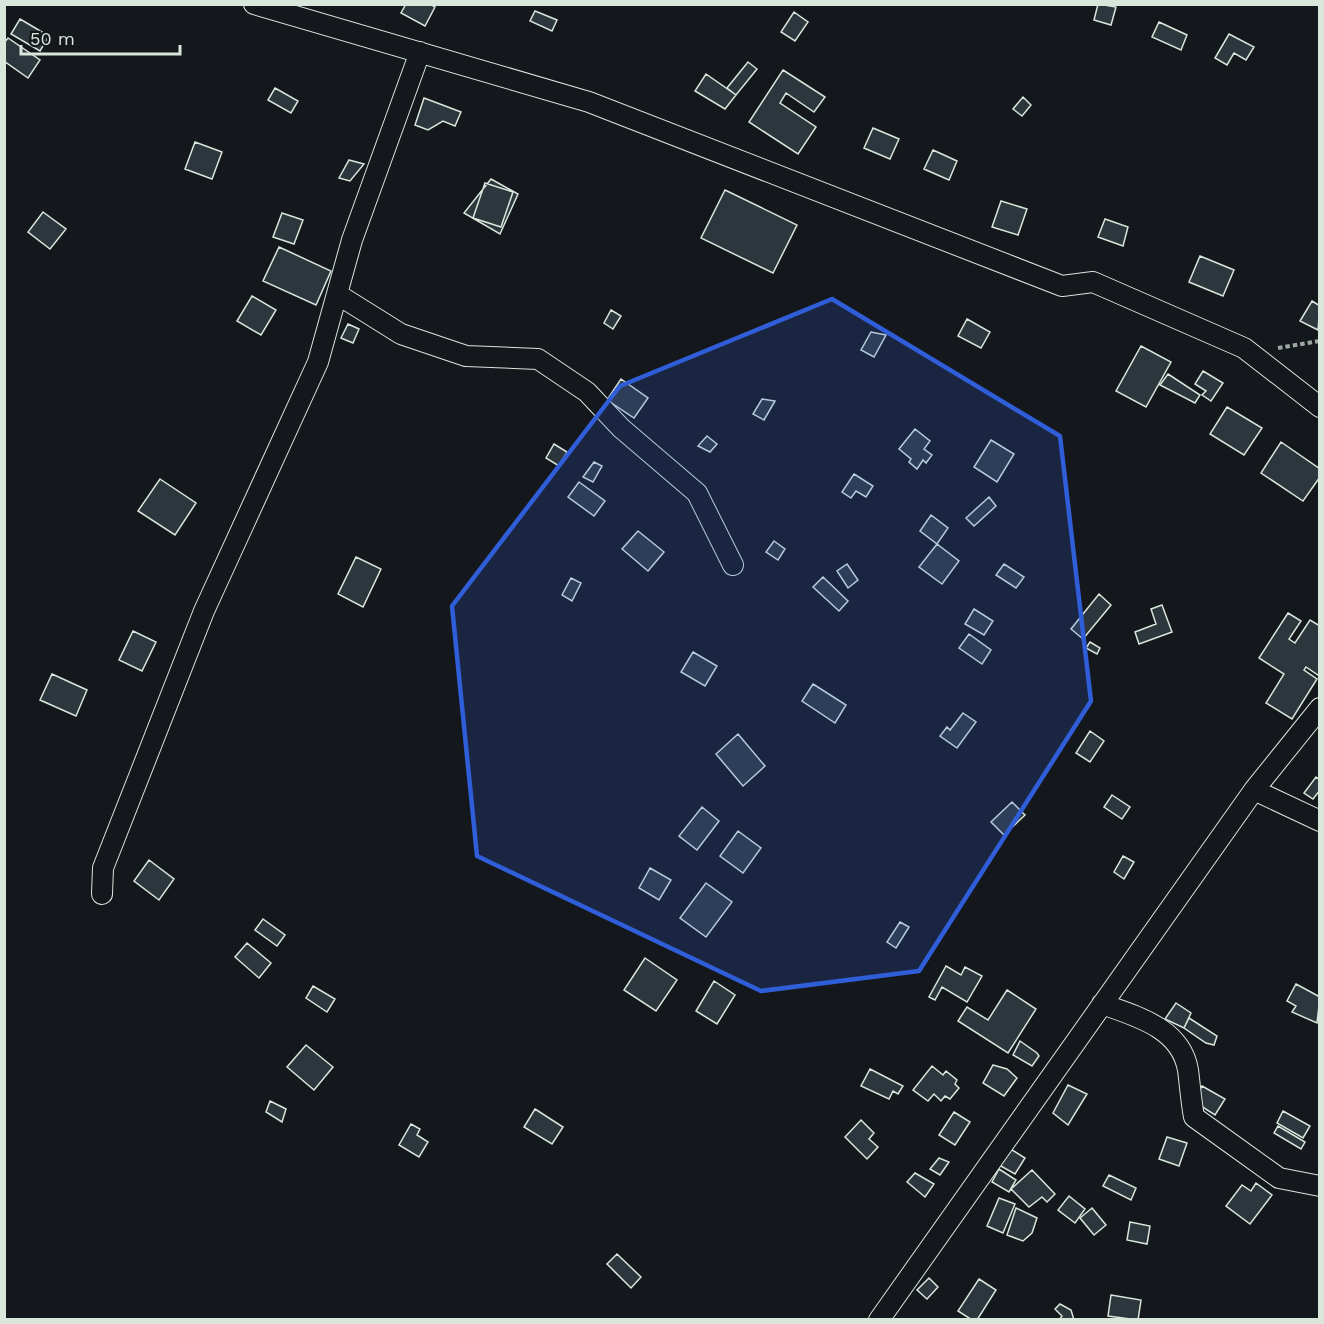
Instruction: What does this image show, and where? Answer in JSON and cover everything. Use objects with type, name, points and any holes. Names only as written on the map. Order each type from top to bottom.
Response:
[{"type":"street","points":[[254,4],[588,102],[1062,286],[1093,282],[1244,348],[1320,407]]},
{"type":"street","points":[[102,894],[103,868],[204,611],[318,362],[352,240],[420,52]]},
{"type":"street","points":[[337,294],[401,334],[466,356],[538,359],[587,392],[621,428],[698,494],[733,565]]},
{"type":"street","points":[[879,1320],[1254,790],[1320,708]]},
{"type":"street","points":[[1254,790],[1320,821]]},
{"type":"street","points":[[1102,1004],[1154,1023],[1174,1041],[1188,1069],[1187,1083],[1194,1117],[1279,1178],[1320,1186]]},
{"type":"path","points":[[1244,348],[1284,348],[1320,341]]},
{"type":"highlighted area","points":[[832,299],[1060,436],[1091,701],[919,971],[761,991],[477,856],[452,606],[620,386]]},
{"type":"building","points":[[406,4],[430,4],[435,7],[425,26],[401,13]]},
{"type":"building","points":[[1098,4],[1116,7],[1111,25],[1094,20]]},
{"type":"building","points":[[535,11],[557,20],[552,31],[530,21]]},
{"type":"building","points":[[794,12],[808,22],[795,41],[781,32]]},
{"type":"building","points":[[20,19],[49,36],[40,51],[11,34]]},
{"type":"building","points":[[1159,22],[1187,35],[1181,50],[1152,37]]},
{"type":"building","points":[[1229,34],[1254,47],[1246,60],[1234,53],[1227,65],[1215,58]]},
{"type":"building","points":[[8,38],[40,60],[28,78],[4,61],[4,43]]},
{"type":"building","points":[[748,62],[757,69],[736,95],[727,88]]},
{"type":"building","points":[[783,70],[825,97],[814,112],[786,93],[780,103],[816,127],[798,154],[749,122]]},
{"type":"building","points":[[706,74],[736,95],[725,109],[695,91]]},
{"type":"building","points":[[275,88],[298,101],[291,113],[268,100]]},
{"type":"building","points":[[1023,97],[1031,105],[1022,116],[1013,109]]},
{"type":"building","points":[[424,98],[461,112],[455,126],[443,121],[428,130],[415,125]]},
{"type":"building","points":[[873,128],[899,139],[890,159],[864,148]]},
{"type":"building","points":[[195,142],[222,152],[212,179],[185,169]]},
{"type":"building","points":[[933,150],[957,161],[949,180],[924,169]]},
{"type":"building","points":[[349,160],[364,164],[350,181],[339,178]]},
{"type":"building","points":[[491,179],[518,194],[500,234],[464,213]]},
{"type":"building","points":[[485,183],[513,192],[501,227],[473,218]]},
{"type":"building","points":[[725,190],[797,225],[773,273],[701,238]]},
{"type":"building","points":[[1001,201],[1027,209],[1018,235],[992,227]]},
{"type":"building","points":[[43,212],[66,229],[50,249],[28,232]]},
{"type":"building","points":[[282,213],[303,220],[294,244],[273,237]]},
{"type":"building","points":[[1105,219],[1128,227],[1123,246],[1098,237]]},
{"type":"building","points":[[279,247],[331,271],[316,305],[263,281]]},
{"type":"building","points":[[1200,256],[1234,270],[1223,296],[1189,282]]},
{"type":"building","points":[[252,296],[276,310],[261,335],[237,321]]},
{"type":"building","points":[[1312,301],[1320,306],[1318,330],[1300,321]]},
{"type":"building","points":[[611,310],[621,316],[613,329],[604,323]]},
{"type":"building","points":[[967,319],[990,332],[981,348],[958,336]]},
{"type":"building","points":[[348,324],[359,329],[353,343],[341,338]]},
{"type":"building","points":[[871,332],[886,335],[874,357],[861,350]]},
{"type":"building","points":[[1141,346],[1171,362],[1146,407],[1116,391]]},
{"type":"building","points":[[1203,371],[1223,383],[1211,401],[1202,395],[1206,391],[1195,384]]},
{"type":"building","points":[[1168,374],[1200,395],[1195,403],[1160,385]]},
{"type":"building","points":[[621,379],[648,398],[634,418],[607,400]]},
{"type":"building","points":[[762,399],[775,401],[764,420],[753,414]]},
{"type":"building","points":[[1227,407],[1262,428],[1244,455],[1210,434]]},
{"type":"building","points":[[915,429],[930,441],[924,449],[932,455],[926,463],[923,460],[917,469],[909,462],[911,459],[899,449]]},
{"type":"building","points":[[707,436],[717,444],[710,452],[698,446]]},
{"type":"building","points":[[991,440],[1014,454],[997,482],[974,467]]},
{"type":"building","points":[[1281,442],[1320,469],[1320,477],[1303,501],[1261,473]]},
{"type":"building","points":[[554,444],[567,452],[559,466],[546,458]]},
{"type":"building","points":[[594,462],[602,466],[593,482],[583,477]]},
{"type":"building","points":[[854,474],[873,486],[866,497],[856,491],[851,498],[842,492]]},
{"type":"building","points":[[160,479],[196,503],[175,535],[138,511]]},
{"type":"building","points":[[579,482],[605,501],[594,516],[568,497]]},
{"type":"building","points":[[989,497],[996,506],[974,526],[966,518]]},
{"type":"building","points":[[931,515],[948,528],[937,544],[920,531]]},
{"type":"building","points":[[638,531],[664,552],[648,571],[622,549]]},
{"type":"building","points":[[774,541],[785,549],[778,560],[766,552]]},
{"type":"building","points":[[937,544],[959,561],[942,584],[919,567]]},
{"type":"building","points":[[356,557],[381,569],[363,607],[338,594]]},
{"type":"building","points":[[847,564],[858,580],[848,588],[837,571]]},
{"type":"building","points":[[1004,564],[1024,577],[1016,588],[996,575]]},
{"type":"building","points":[[823,577],[848,601],[839,611],[813,587]]},
{"type":"building","points":[[571,578],[581,583],[572,601],[562,595]]},
{"type":"building","points":[[1099,594],[1111,605],[1083,639],[1071,629]]},
{"type":"building","points":[[1162,605],[1172,632],[1139,644],[1135,632],[1156,624],[1151,609]]},
{"type":"building","points":[[974,609],[993,621],[984,635],[965,624]]},
{"type":"building","points":[[1288,613],[1301,621],[1289,639],[1295,643],[1310,620],[1320,626],[1320,673],[1318,675],[1306,667],[1304,670],[1317,679],[1292,719],[1266,703],[1284,674],[1259,658]]},
{"type":"building","points":[[133,631],[156,642],[142,671],[119,660]]},
{"type":"building","points":[[969,634],[991,650],[982,664],[959,648]]},
{"type":"building","points":[[1090,642],[1100,648],[1097,654],[1086,648]]},
{"type":"building","points":[[693,652],[717,666],[705,686],[681,672]]},
{"type":"building","points":[[52,674],[87,690],[76,716],[40,700]]},
{"type":"building","points":[[813,684],[846,705],[835,723],[802,701]]},
{"type":"building","points":[[963,713],[976,722],[957,748],[940,736],[947,727],[950,730]]},
{"type":"building","points":[[1090,731],[1104,741],[1090,762],[1076,753]]},
{"type":"building","points":[[738,734],[765,766],[743,786],[716,754]]},
{"type":"building","points":[[1316,777],[1320,780],[1320,790],[1313,799],[1304,793]]},
{"type":"building","points":[[1112,795],[1130,807],[1122,819],[1104,807]]},
{"type":"building","points":[[1012,802],[1025,815],[1004,835],[991,822]]},
{"type":"building","points":[[702,807],[719,821],[697,850],[679,836]]},
{"type":"building","points":[[738,831],[761,848],[743,873],[720,856]]},
{"type":"building","points":[[1123,856],[1134,862],[1124,879],[1114,872]]},
{"type":"building","points":[[149,860],[174,879],[159,900],[134,881]]},
{"type":"building","points":[[650,868],[671,880],[659,900],[639,888]]},
{"type":"building","points":[[706,883],[732,902],[706,937],[680,918]]},
{"type":"building","points":[[263,919],[285,935],[277,946],[255,930]]},
{"type":"building","points":[[900,922],[909,927],[896,948],[887,942]]},
{"type":"building","points":[[247,943],[271,963],[259,978],[235,957]]},
{"type":"building","points":[[645,958],[677,980],[656,1011],[624,990]]},
{"type":"building","points":[[946,966],[961,975],[965,967],[982,976],[967,1002],[942,987],[935,1000],[929,997]]},
{"type":"building","points":[[714,981],[735,995],[717,1024],[696,1011]]},
{"type":"building","points":[[1296,984],[1320,997],[1317,1023],[1292,1012],[1296,1006],[1287,1001]]},
{"type":"building","points":[[313,986],[335,999],[327,1012],[306,998]]},
{"type":"building","points":[[1007,990],[1036,1009],[1008,1053],[958,1021],[967,1007],[988,1020]]},
{"type":"building","points":[[1176,1003],[1191,1013],[1184,1028],[1165,1019]]},
{"type":"building","points":[[1189,1018],[1217,1036],[1214,1045],[1206,1043],[1184,1028]]},
{"type":"building","points":[[1020,1041],[1039,1056],[1032,1066],[1013,1055]]},
{"type":"building","points":[[306,1045],[333,1067],[314,1090],[287,1067]]},
{"type":"building","points":[[993,1065],[1007,1069],[1017,1078],[1004,1096],[983,1083]]},
{"type":"building","points":[[932,1066],[943,1075],[946,1071],[957,1080],[955,1084],[959,1088],[950,1099],[945,1096],[941,1101],[934,1094],[928,1101],[913,1090]]},
{"type":"building","points":[[870,1069],[903,1086],[898,1094],[893,1091],[889,1099],[861,1086]]},
{"type":"building","points":[[1068,1085],[1087,1094],[1068,1125],[1053,1113]]},
{"type":"building","points":[[1202,1086],[1225,1099],[1215,1115],[1193,1101]]},
{"type":"building","points":[[270,1101],[286,1109],[282,1122],[266,1112]]},
{"type":"building","points":[[535,1109],[563,1127],[552,1144],[524,1127]]},
{"type":"building","points":[[1283,1111],[1310,1126],[1303,1138],[1277,1123]]},
{"type":"building","points":[[954,1112],[970,1122],[955,1145],[939,1135]]},
{"type":"building","points":[[861,1120],[874,1133],[869,1139],[878,1147],[867,1159],[845,1137]]},
{"type":"building","points":[[411,1124],[420,1129],[417,1135],[428,1142],[419,1157],[399,1145]]},
{"type":"building","points":[[1278,1126],[1305,1142],[1301,1149],[1274,1133]]},
{"type":"building","points":[[1167,1137],[1187,1143],[1179,1166],[1159,1159]]},
{"type":"building","points":[[1009,1148],[1025,1158],[1015,1174],[999,1165]]},
{"type":"building","points":[[939,1158],[949,1162],[940,1175],[930,1169]]},
{"type":"building","points":[[999,1169],[1016,1180],[1009,1192],[992,1182]]},
{"type":"building","points":[[1032,1170],[1055,1194],[1047,1202],[1042,1197],[1029,1207],[1011,1189]]},
{"type":"building","points":[[915,1173],[934,1184],[925,1197],[907,1182]]},
{"type":"building","points":[[1109,1175],[1136,1188],[1131,1200],[1103,1186]]},
{"type":"building","points":[[1256,1183],[1272,1195],[1250,1224],[1226,1206],[1242,1185],[1251,1191]]},
{"type":"building","points":[[1069,1196],[1085,1209],[1075,1223],[1058,1210]]},
{"type":"building","points":[[999,1198],[1015,1204],[1003,1233],[987,1226]]},
{"type":"building","points":[[1016,1208],[1037,1218],[1032,1233],[1023,1241],[1007,1235]]},
{"type":"building","points":[[1092,1208],[1106,1225],[1094,1235],[1080,1218]]},
{"type":"building","points":[[1130,1222],[1150,1226],[1147,1244],[1127,1240]]},
{"type":"building","points":[[617,1254],[641,1277],[631,1288],[607,1264]]},
{"type":"building","points":[[929,1278],[938,1287],[927,1299],[917,1290]]},
{"type":"building","points":[[979,1279],[996,1290],[977,1320],[972,1320],[958,1311]]},
{"type":"building","points":[[1111,1295],[1141,1300],[1138,1320],[1108,1316]]},
{"type":"building","points":[[1060,1304],[1071,1310],[1074,1320],[1059,1320],[1062,1316],[1055,1309]]}]
